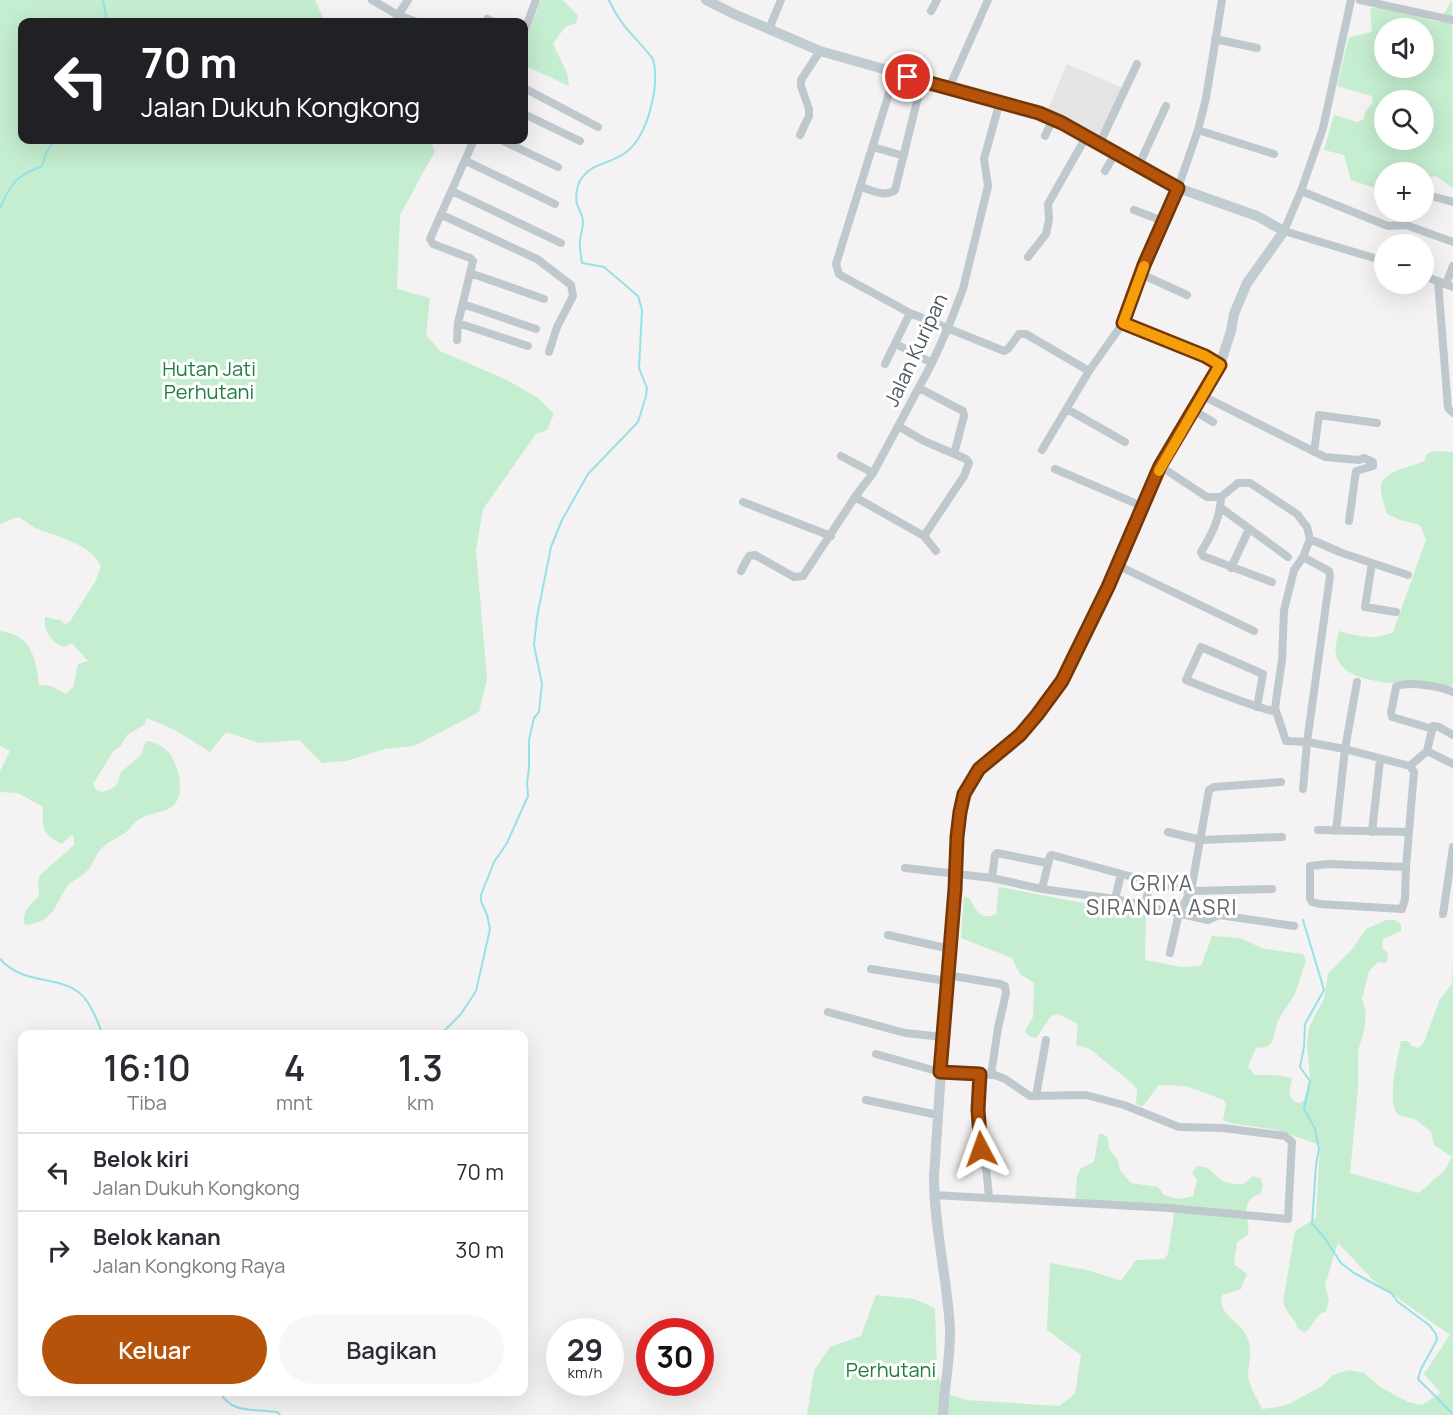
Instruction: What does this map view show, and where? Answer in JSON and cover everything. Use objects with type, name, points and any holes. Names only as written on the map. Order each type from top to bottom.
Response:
[{"type":"street","points":[[372,0],[396,18]]},
{"type":"street","points":[[398,18],[408,0]]},
{"type":"street","points":[[528,21],[536,0]]},
{"type":"street","points":[[706,0],[820,51],[1039,113],[1178,188],[1257,216],[1284,231],[1374,258]]},
{"type":"street","points":[[769,29],[781,0]]},
{"type":"street","points":[[931,11],[937,0]]},
{"type":"street","points":[[950,88],[988,0]]},
{"type":"street","points":[[1042,450],[1089,371],[1123,323],[1141,274],[1178,188],[1198,130],[1222,0]]},
{"type":"street","points":[[943,1415],[950,1353],[950,1330],[934,1195],[947,978],[960,812],[964,794],[979,769],[1020,735],[1062,681],[1108,587],[1160,466],[1220,365],[1234,314],[1247,283],[1284,231],[1301,191],[1323,128],[1351,0]]},
{"type":"street","points":[[1360,0],[1453,20]]},
{"type":"street","points":[[1215,39],[1257,48]]},
{"type":"street","points":[[800,135],[809,116],[801,80],[820,51]]},
{"type":"street","points":[[1099,145],[1137,64]]},
{"type":"street","name":"Jalan Kuripan","points":[[885,364],[910,313],[842,276],[836,264],[895,74]]},
{"type":"street","points":[[861,187],[883,194],[892,193],[895,190],[922,81]]},
{"type":"street","points":[[528,90],[598,127]]},
{"type":"street","name":"Jalan Kuripan","points":[[741,571],[749,556],[755,555],[795,577],[803,576],[873,473],[932,363],[963,289],[988,186],[984,159],[1000,101]]},
{"type":"street","points":[[1137,167],[1166,106]]},
{"type":"street","points":[[528,116],[580,141]]},
{"type":"street","points":[[1045,136],[1053,119]]},
{"type":"street","points":[[1198,130],[1274,154]]},
{"type":"street","points":[[1028,257],[1046,234],[1049,220],[1048,204],[1086,137]]},
{"type":"street","points":[[457,340],[458,323],[473,264],[470,258],[430,241],[472,144]]},
{"type":"street","points":[[509,144],[558,167]]},
{"type":"street","points":[[873,147],[904,156]]},
{"type":"street","points":[[1105,171],[1115,154]]},
{"type":"street","points":[[465,161],[555,204]]},
{"type":"street","points":[[452,191],[561,243]]},
{"type":"street","points":[[1301,191],[1388,226],[1406,225],[1453,242]]},
{"type":"street","points":[[1434,197],[1453,202]]},
{"type":"street","points":[[1134,210],[1163,221]]},
{"type":"street","points":[[442,215],[537,259],[571,285],[573,296],[557,327],[549,352]]},
{"type":"street","points":[[1453,266],[1445,284],[1448,408],[1453,413]]},
{"type":"street","points":[[470,273],[544,299]]},
{"type":"street","points":[[1141,274],[1187,295]]},
{"type":"street","points":[[463,304],[536,329]]},
{"type":"street","points":[[910,313],[1004,351],[1019,334],[1026,334],[1089,371]]},
{"type":"street","points":[[458,323],[528,346]]},
{"type":"street","points":[[1123,323],[1205,356],[1220,365]]},
{"type":"street","points":[[896,344],[932,363]]},
{"type":"street","points":[[919,388],[963,411],[964,416],[954,454]]},
{"type":"street","points":[[1203,396],[1325,457],[1359,460],[1364,458],[1373,462],[1373,466],[1356,471],[1349,521]]},
{"type":"street","points":[[1067,409],[1125,442]]},
{"type":"street","points":[[1193,410],[1213,422]]},
{"type":"street","points":[[1314,452],[1319,415],[1377,423]]},
{"type":"street","points":[[898,426],[969,462],[968,469],[924,536]]},
{"type":"street","points":[[841,456],[873,473]]},
{"type":"street","points":[[1160,466],[1207,497],[1221,497],[1238,483],[1250,483],[1297,514],[1306,527],[1310,539],[1303,557],[1294,570],[1284,610],[1282,660],[1276,710],[1286,741],[1307,742],[1345,749],[1410,766],[1414,772],[1405,899],[1402,909],[1312,902],[1310,866],[1329,864],[1406,867]]},
{"type":"street","points":[[1055,469],[1144,507]]},
{"type":"street","points":[[855,497],[924,536],[936,551]]},
{"type":"street","points":[[1221,497],[1221,508],[1214,532],[1202,554],[1206,558],[1272,582]]},
{"type":"street","points":[[743,502],[831,536]]},
{"type":"street","points":[[1221,508],[1288,557]]},
{"type":"street","points":[[1231,568],[1249,529]]},
{"type":"street","points":[[1310,539],[1342,554],[1408,575]]},
{"type":"street","points":[[1302,789],[1330,576],[1326,567],[1303,557]]},
{"type":"street","points":[[1372,563],[1365,607],[1396,612]]},
{"type":"street","points":[[1117,565],[1254,631]]},
{"type":"street","points":[[1257,707],[1263,674],[1201,647],[1186,680],[1257,707],[1276,710]]},
{"type":"street","points":[[1336,831],[1345,749],[1357,682]]},
{"type":"street","points":[[1433,729],[1392,717],[1396,687],[1405,684],[1443,688],[1453,692]]},
{"type":"street","points":[[1410,766],[1427,751],[1433,726],[1453,735]]},
{"type":"street","points":[[1427,751],[1453,764]]},
{"type":"street","points":[[1372,832],[1380,759]]},
{"type":"street","points":[[1170,953],[1179,913],[1191,891],[1209,790],[1214,787],[1281,782]]},
{"type":"street","points":[[1318,830],[1409,832]]},
{"type":"street","points":[[1168,832],[1201,840],[1282,837]]},
{"type":"street","points":[[1443,914],[1453,847]]},
{"type":"street","points":[[992,878],[997,853],[1047,863]]},
{"type":"street","points":[[1042,888],[1047,863],[1050,856],[1056,855],[1191,891],[1272,889]]},
{"type":"street","points":[[905,868],[992,878],[1115,899],[1208,920],[1219,915],[1294,926]]},
{"type":"street","points":[[1115,899],[1122,874]]},
{"type":"street","points":[[1144,906],[1151,882]]},
{"type":"street","points":[[888,934],[950,949]]},
{"type":"street","points":[[871,969],[1005,986],[1006,993],[991,1075]]},
{"type":"street","points":[[828,1012],[905,1033],[943,1037]]},
{"type":"street","points":[[1036,1096],[1046,1040]]},
{"type":"street","points":[[876,1054],[940,1072],[991,1075],[1005,1079],[1025,1094],[1036,1096],[1086,1095],[1124,1105],[1179,1127],[1223,1128],[1285,1136],[1290,1138],[1292,1147],[1288,1184],[1288,1218],[1169,1208],[934,1195]]},
{"type":"street","points":[[980,1074],[980,1145],[985,1157],[989,1197]]},
{"type":"street","points":[[866,1100],[938,1116]]},
{"type":"shaded area","points":[[1067,64],[1123,88],[1102,138],[1046,114]]},
{"type":"green space","name":"Hutan Jati Perhutani","points":[[0,0],[315,0],[323,18],[18,18],[18,144],[432,144],[435,151],[400,215],[397,289],[430,298],[426,335],[440,351],[507,380],[538,398],[554,414],[547,430],[536,434],[483,509],[476,550],[487,679],[479,712],[414,746],[385,749],[346,761],[322,763],[299,740],[259,743],[226,732],[210,752],[175,730],[147,718],[144,725],[127,735],[120,747],[114,750],[93,784],[96,790],[103,792],[113,788],[120,773],[141,755],[146,741],[150,741],[164,748],[175,763],[180,791],[175,804],[166,810],[140,819],[126,832],[106,845],[98,852],[88,870],[67,887],[52,913],[42,921],[25,925],[25,912],[39,896],[40,875],[74,845],[74,837],[71,835],[62,844],[50,837],[45,829],[43,807],[18,793],[0,792],[0,771],[10,751],[0,746],[0,631],[10,633],[25,642],[34,657],[39,685],[51,686],[66,694],[73,687],[78,664],[88,661],[72,643],[64,647],[52,639],[45,627],[45,617],[60,620],[65,624],[69,623],[95,582],[101,567],[97,559],[83,547],[35,528],[18,517],[0,524]]},
{"type":"green space","points":[[541,0],[563,0],[578,16],[576,23],[565,27],[553,44],[567,73],[569,86],[528,67],[528,33]]},
{"type":"green space","points":[[1452,0],[1453,188],[1434,176],[1434,162],[1374,162],[1374,188],[1351,180],[1344,155],[1324,150],[1334,115],[1357,122],[1363,120],[1373,102],[1372,96],[1337,86],[1349,37],[1372,32],[1370,9],[1377,7],[1422,18],[1374,18],[1374,78],[1434,78],[1434,21],[1439,22]]},
{"type":"green space","points":[[1433,451],[1453,452],[1453,687],[1400,684],[1366,679],[1341,665],[1336,654],[1339,631],[1373,637],[1393,632],[1426,540],[1420,525],[1387,514],[1381,494],[1381,484],[1390,474],[1424,461],[1427,454]]},
{"type":"green space","name":"Perhutani","points":[[999,887],[1146,915],[1145,960],[1181,967],[1201,966],[1212,936],[1240,938],[1264,949],[1303,954],[1306,961],[1295,994],[1278,1020],[1272,1042],[1267,1047],[1256,1048],[1248,1067],[1255,1075],[1292,1078],[1289,1094],[1293,1101],[1300,1103],[1304,1100],[1310,1078],[1307,1045],[1309,1027],[1324,999],[1328,974],[1354,947],[1366,929],[1386,920],[1394,920],[1401,924],[1401,931],[1383,939],[1382,948],[1388,953],[1387,961],[1378,962],[1369,971],[1362,999],[1366,1012],[1358,1051],[1358,1089],[1350,1173],[1419,1193],[1445,1170],[1452,1157],[1434,1145],[1431,1131],[1414,1119],[1398,1114],[1393,1101],[1394,1079],[1401,1041],[1408,1041],[1412,1046],[1419,1048],[1424,1042],[1440,999],[1452,984],[1453,958],[1453,1415],[807,1415],[814,1371],[830,1347],[861,1336],[876,1295],[914,1299],[935,1308],[937,1372],[944,1393],[966,1400],[1059,1406],[1075,1394],[1081,1355],[1047,1330],[1050,1263],[1091,1271],[1121,1281],[1136,1260],[1164,1259],[1168,1254],[1175,1208],[1075,1202],[1077,1176],[1081,1168],[1094,1162],[1099,1134],[1108,1138],[1109,1149],[1118,1160],[1120,1170],[1131,1183],[1158,1187],[1164,1195],[1179,1199],[1193,1196],[1197,1180],[1192,1173],[1197,1166],[1207,1168],[1223,1181],[1230,1183],[1243,1184],[1253,1176],[1261,1179],[1263,1186],[1261,1193],[1253,1197],[1247,1206],[1248,1235],[1237,1242],[1234,1264],[1247,1274],[1241,1289],[1222,1295],[1221,1302],[1226,1313],[1244,1331],[1249,1342],[1248,1378],[1262,1409],[1291,1403],[1322,1386],[1333,1375],[1349,1370],[1364,1373],[1382,1388],[1408,1402],[1422,1405],[1441,1393],[1424,1374],[1450,1335],[1374,1281],[1338,1243],[1325,1285],[1329,1300],[1326,1311],[1318,1316],[1305,1332],[1298,1329],[1284,1306],[1295,1231],[1316,1218],[1320,1145],[1277,1130],[1229,1123],[1223,1120],[1226,1104],[1224,1100],[1186,1086],[1159,1085],[1142,1107],[1136,1104],[1137,1090],[1133,1084],[1090,1049],[1076,1045],[1078,1024],[1058,1014],[1051,1016],[1036,1038],[1029,1036],[1025,1031],[1033,1017],[1034,983],[1020,974],[1012,958],[961,938],[964,896],[970,899],[980,914],[991,916],[996,914]]},
{"type":"waterway","points":[[103,0],[106,18]]},
{"type":"waterway","points":[[445,1030],[461,1014],[476,991],[490,929],[481,895],[494,862],[507,843],[528,796],[529,740],[534,718],[539,712],[542,684],[534,645],[537,617],[551,547],[562,520],[588,474],[638,422],[646,396],[647,388],[639,368],[642,310],[638,296],[604,267],[582,263],[580,248],[583,220],[576,198],[580,180],[591,169],[620,156],[633,145],[646,123],[655,82],[653,59],[624,25],[609,0]]},
{"type":"waterway","points":[[0,208],[15,181],[42,166],[46,153],[52,144]]},
{"type":"waterway","points":[[1303,920],[1324,990],[1305,1024],[1300,1067],[1310,1081],[1304,1109],[1315,1129],[1319,1149],[1312,1224],[1324,1237],[1341,1263],[1354,1273],[1391,1293],[1398,1302],[1429,1325],[1436,1334],[1437,1340],[1418,1379],[1453,1414]]},
{"type":"waterway","points":[[0,959],[19,973],[68,986],[77,991],[89,1005],[101,1030]]},
{"type":"waterway","points":[[223,1396],[237,1407],[277,1412],[280,1415]]},
{"type":"slow traffic","points":[[1144,266],[1123,323],[1205,356],[1220,365],[1159,471]]},
{"type":"district","name":"GRIYA SIRANDA ASRI","points":[[1162,896]]},
{"type":"route","points":[[908,77],[1039,113],[1062,123],[1178,188],[1144,265],[1123,323],[1205,356],[1220,365],[1160,466],[1108,587],[1062,681],[1020,735],[979,769],[964,794],[957,837],[940,1072],[980,1074],[978,1110],[981,1149]]}]
